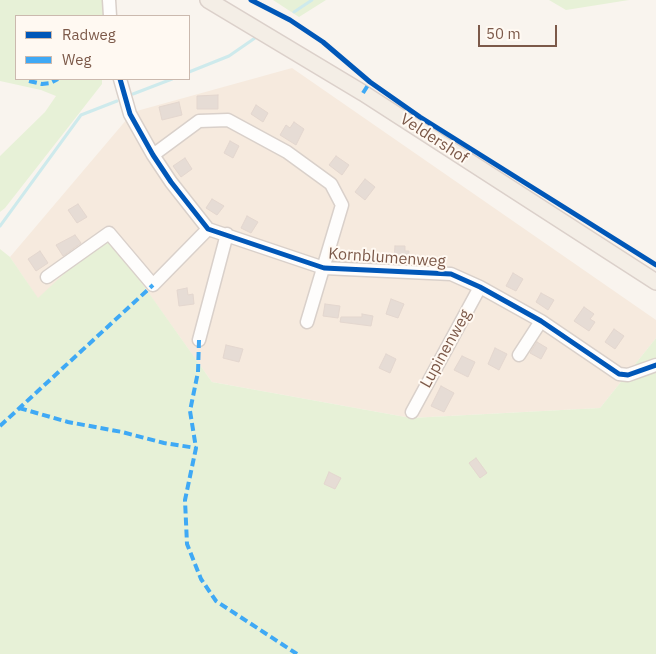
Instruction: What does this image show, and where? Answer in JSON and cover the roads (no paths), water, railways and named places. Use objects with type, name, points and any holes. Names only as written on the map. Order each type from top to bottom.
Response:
[{"type":"main road","name":"Veldershof","points":[[208,0],[362,93],[656,282]]},
{"type":"street","points":[[109,0],[110,15]]},
{"type":"street","points":[[47,277],[109,233],[153,285],[208,229],[171,182],[153,155],[130,114],[120,80]]},
{"type":"street","points":[[153,155],[200,121],[228,120],[287,152],[332,184],[342,205],[307,322]]},
{"type":"street","name":"Kornblumenweg","points":[[208,229],[324,268],[451,274],[480,287],[541,321],[618,374],[628,375],[656,365]]},
{"type":"street","points":[[199,340],[227,234]]},
{"type":"street","name":"Lupinenweg","points":[[412,412],[480,287]]},
{"type":"street","points":[[519,355],[541,321]]},
{"type":"waterway","points":[[294,12],[312,0]]},
{"type":"waterway","points":[[190,72],[229,56],[255,38]]},
{"type":"waterway","points":[[133,94],[169,80]]},
{"type":"waterway","points":[[0,226],[81,115],[117,101]]}]
